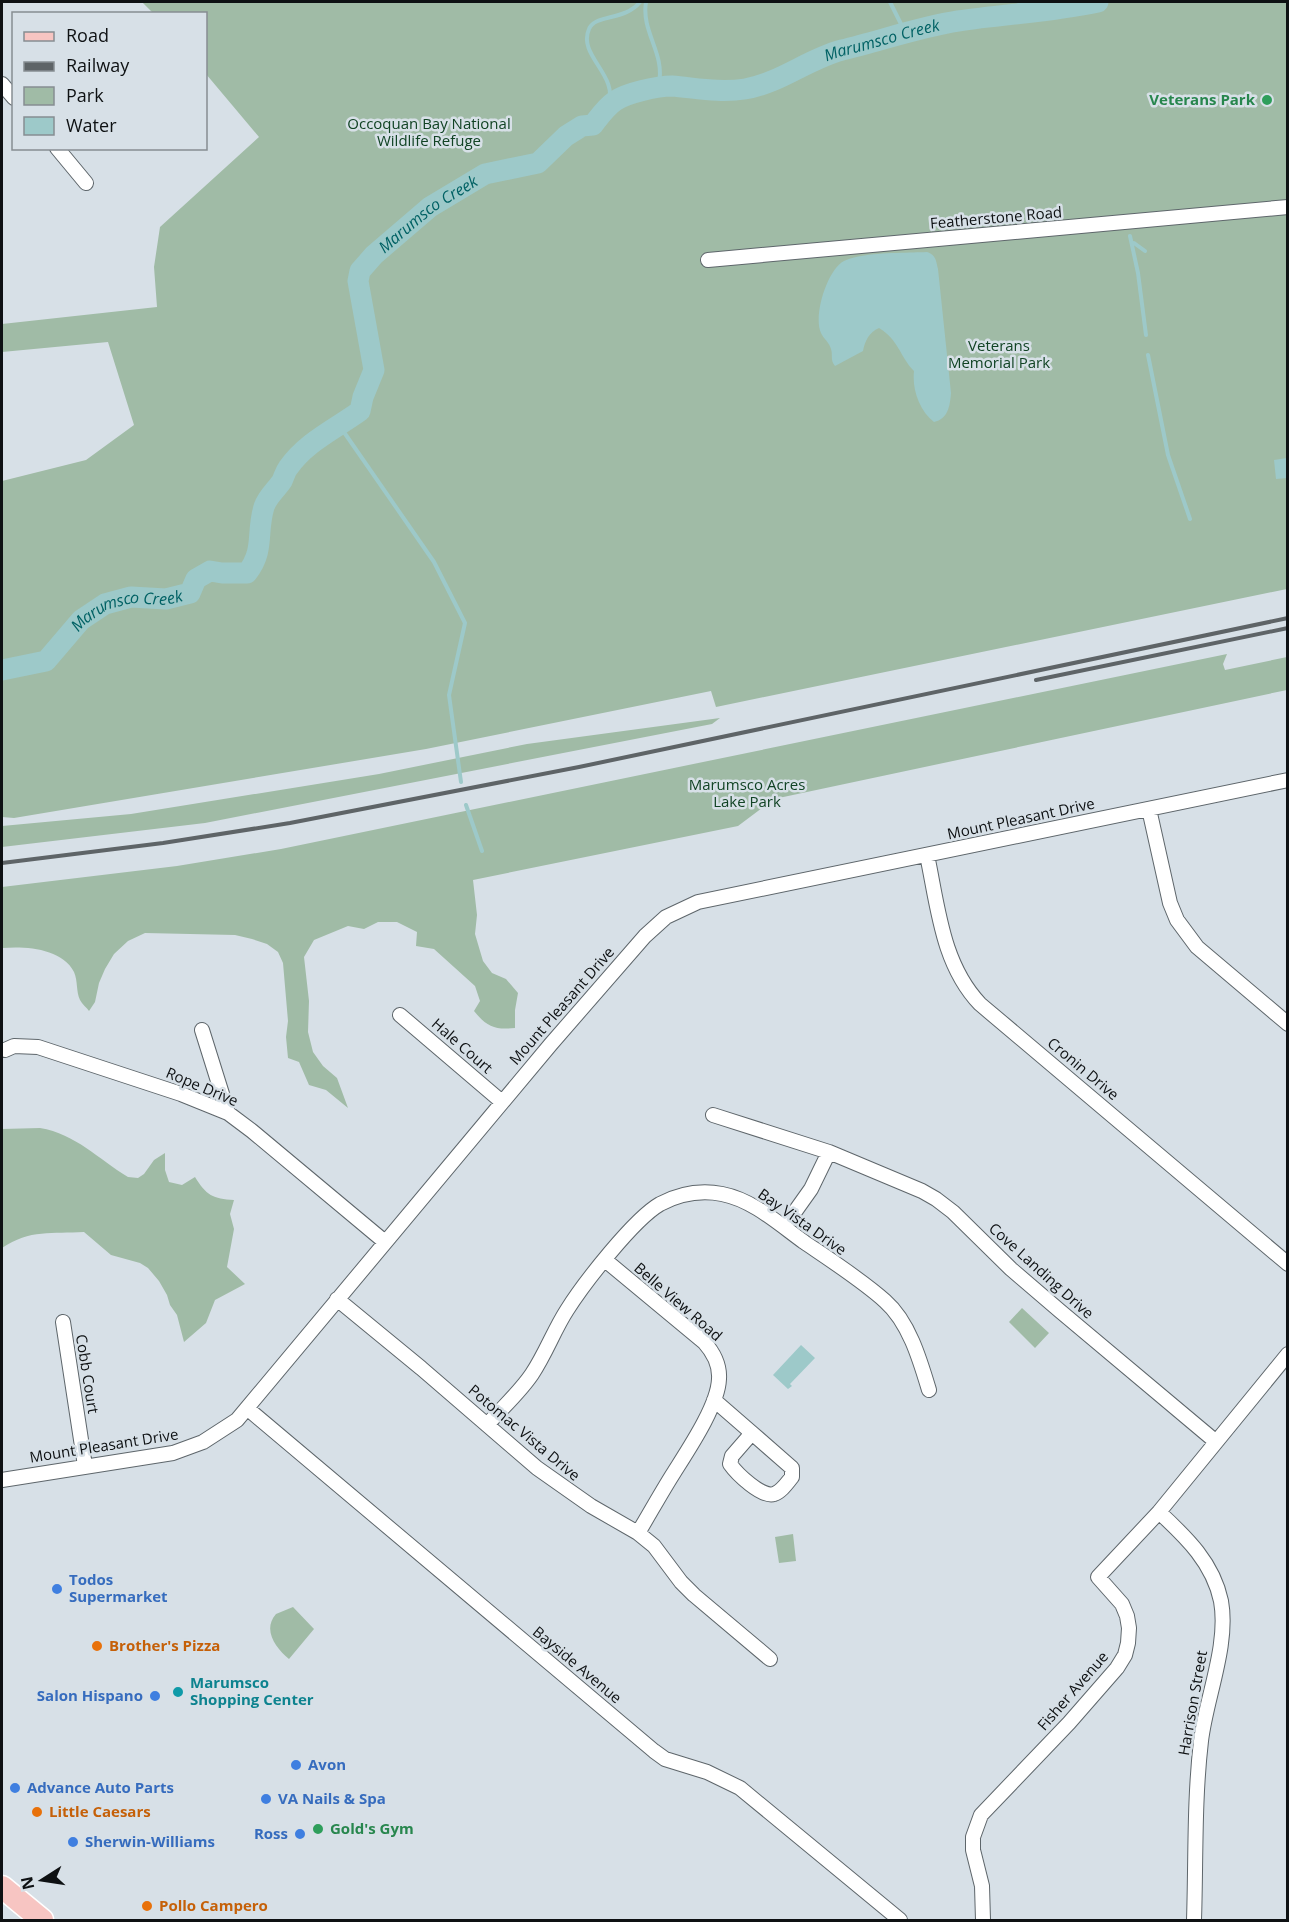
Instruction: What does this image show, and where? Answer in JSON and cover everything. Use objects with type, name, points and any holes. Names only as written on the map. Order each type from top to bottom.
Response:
[{"type":"main road","points":[[2,1887],[42,1920]]},
{"type":"street","points":[[2,84],[12,96]]},
{"type":"street","points":[[59,150],[86,183]]},
{"type":"street","name":"Featherstone Road","points":[[708,260],[1287,207]]},
{"type":"street","name":"Mount Pleasant Drive","points":[[2,1480],[185,1450],[221,1432],[248,1409],[502,1102],[645,936],[666,917],[698,902],[1287,780]]},
{"type":"street","points":[[1149,809],[1170,903],[1181,927],[1197,947],[1287,1024]]},
{"type":"street","name":"Cronin Drive","points":[[927,855],[948,951],[961,980],[974,998],[1287,1264]]},
{"type":"street","name":"Hale Court","points":[[400,1015],[502,1102]]},
{"type":"street","points":[[202,1030],[228,1113]]},
{"type":"street","name":"Rope Drive","points":[[5,1050],[14,1046],[38,1047],[181,1094],[228,1113],[385,1242]]},
{"type":"street","name":"Cove Landing Drive","points":[[713,1115],[829,1152],[936,1199],[953,1212],[1011,1269],[1215,1441]]},
{"type":"street","points":[[784,1227],[811,1189],[829,1152]]},
{"type":"street","name":"Bay Vista Drive","points":[[487,1425],[530,1377],[542,1359],[567,1310],[605,1260],[646,1214],[666,1201],[689,1194],[713,1193],[738,1198],[753,1206],[886,1302],[910,1338],[930,1390]]},
{"type":"street","name":"Belle View Road","points":[[605,1260],[710,1348],[718,1367],[719,1378],[714,1400],[690,1448],[638,1533]]},
{"type":"street","name":"Potomac Vista Drive","points":[[337,1299],[560,1486],[638,1533],[659,1552],[681,1582],[694,1595],[770,1659]]},
{"type":"street","name":"Cobb Court","points":[[63,1322],[85,1466]]},
{"type":"street","name":"Fisher Avenue","points":[[983,1920],[982,1886],[973,1837],[981,1815],[1069,1723],[1117,1668],[1125,1655],[1129,1636],[1127,1616],[1122,1605],[1098,1577],[1159,1512],[1287,1354]]},
{"type":"street","points":[[714,1400],[752,1433],[792,1468],[792,1477],[777,1493],[771,1495],[761,1492],[730,1464],[732,1455],[752,1433]]},
{"type":"street","name":"Bayside Avenue","points":[[248,1409],[654,1751],[665,1759],[707,1772],[740,1788],[900,1920]]},
{"type":"street","name":"Harrison Street","points":[[1159,1512],[1200,1554],[1213,1577],[1222,1611],[1222,1630],[1203,1724],[1199,1763],[1194,1920]]},
{"type":"green space","name":"Veterans Memorial Park","points":[[142,2],[1287,2],[1287,589],[716,707],[711,691],[426,749],[14,818],[2,817],[2,481],[86,460],[134,425],[108,342],[2,352],[2,324],[157,307],[154,267],[160,227],[259,137],[207,75],[207,12],[152,12]]},
{"type":"green space","name":"Marumsco Acres Lake Park","points":[[1227,654],[1223,664],[1225,670],[1287,657],[1287,690],[774,799],[738,826],[473,880],[477,915],[475,934],[483,961],[492,973],[506,979],[518,993],[515,1028],[497,1028],[483,1021],[474,1011],[480,1001],[475,986],[434,949],[416,946],[417,932],[397,922],[378,922],[364,929],[348,926],[314,940],[304,957],[309,1001],[308,1032],[313,1052],[323,1066],[337,1078],[348,1108],[326,1090],[309,1085],[299,1062],[288,1058],[286,1037],[288,1021],[283,963],[278,952],[267,944],[235,935],[145,933],[128,941],[114,954],[105,969],[95,1002],[89,1011],[79,997],[74,972],[61,958],[32,948],[2,948],[2,887],[177,866],[281,849]]},
{"type":"green space","points":[[720,718],[712,724],[205,823],[2,847],[2,826],[131,814],[379,774],[527,744]]},
{"type":"green space","points":[[40,1128],[76,1141],[128,1177],[138,1178],[144,1174],[154,1160],[165,1153],[165,1170],[169,1182],[182,1185],[195,1177],[211,1195],[234,1200],[230,1214],[234,1229],[227,1267],[245,1284],[215,1300],[206,1323],[184,1342],[177,1315],[159,1281],[148,1268],[140,1263],[111,1255],[84,1232],[32,1235],[2,1248],[2,1129]]},
{"type":"green space","points":[[1022,1308],[1049,1333],[1035,1348],[1009,1322]]},
{"type":"green space","points":[[793,1534],[796,1561],[779,1563],[775,1537]]},
{"type":"green space","points":[[293,1607],[314,1629],[289,1659],[275,1644],[270,1626],[276,1614]]},
{"type":"water","points":[[927,252],[934,257],[938,269],[951,393],[945,415],[934,422],[924,412],[918,399],[914,385],[914,371],[886,333],[879,328],[868,337],[863,351],[835,366],[832,351],[819,325],[820,305],[827,283],[844,261],[872,254]]},
{"type":"water","points":[[1287,458],[1287,478],[1276,479],[1274,460]]},
{"type":"water","points":[[801,1345],[815,1358],[788,1389],[773,1375]]},
{"type":"waterway","points":[[608,106],[610,95],[608,85],[589,48],[587,39],[589,29],[597,21],[627,12],[640,2]]},
{"type":"waterway","points":[[646,2],[645,13],[660,72],[659,83],[650,89]]},
{"type":"waterway","points":[[890,2],[901,24],[912,32]]},
{"type":"waterway","points":[[1038,11],[1041,2]]},
{"type":"waterway","name":"Marumsco Creek","points":[[2,670],[46,661],[81,620],[105,604],[131,597],[166,599],[190,593],[196,579],[210,571],[247,573],[256,557],[265,503],[282,481],[288,468],[312,443],[360,411],[374,370],[358,281],[360,271],[374,255],[430,207],[485,174],[538,163],[566,136],[582,126],[593,125],[612,103],[634,93],[672,86],[717,90],[745,89],[770,82],[830,54],[929,27],[1098,2]]},
{"type":"waterway","points":[[1130,236],[1138,273],[1146,335]]},
{"type":"waterway","points":[[1134,243],[1145,251]]},
{"type":"waterway","points":[[1148,355],[1168,455],[1190,519]]},
{"type":"waterway","points":[[339,425],[434,562],[465,623],[449,695],[461,782]]},
{"type":"waterway","points":[[466,805],[482,851]]},
{"type":"railway","points":[[2,863],[163,843],[290,823],[579,767],[1288,618]]},
{"type":"railway","points":[[1036,680],[1288,628]]},
{"type":"place","name":"Veterans Park","points":[[1267,100]]},
{"type":"place","name":"Todos Supermarket","points":[[57,1589]]},
{"type":"place","name":"Brother's Pizza","points":[[97,1646]]},
{"type":"place","name":"Marumsco Shopping Center","points":[[178,1692]]},
{"type":"place","name":"Salon Hispano","points":[[155,1696]]},
{"type":"place","name":"Avon","points":[[296,1765]]},
{"type":"place","name":"Advance Auto Parts","points":[[15,1788]]},
{"type":"place","name":"VA Nails & Spa","points":[[266,1799]]},
{"type":"place","name":"Little Caesars","points":[[37,1812]]},
{"type":"place","name":"Gold's Gym","points":[[318,1829]]},
{"type":"place","name":"Ross","points":[[300,1834]]},
{"type":"place","name":"Sherwin-Williams","points":[[73,1842]]},
{"type":"place","name":"Pollo Campero","points":[[147,1906]]},
{"type":"park label","name":"Occoquan Bay National Wildlife Refuge","points":[[429,132]]}]
